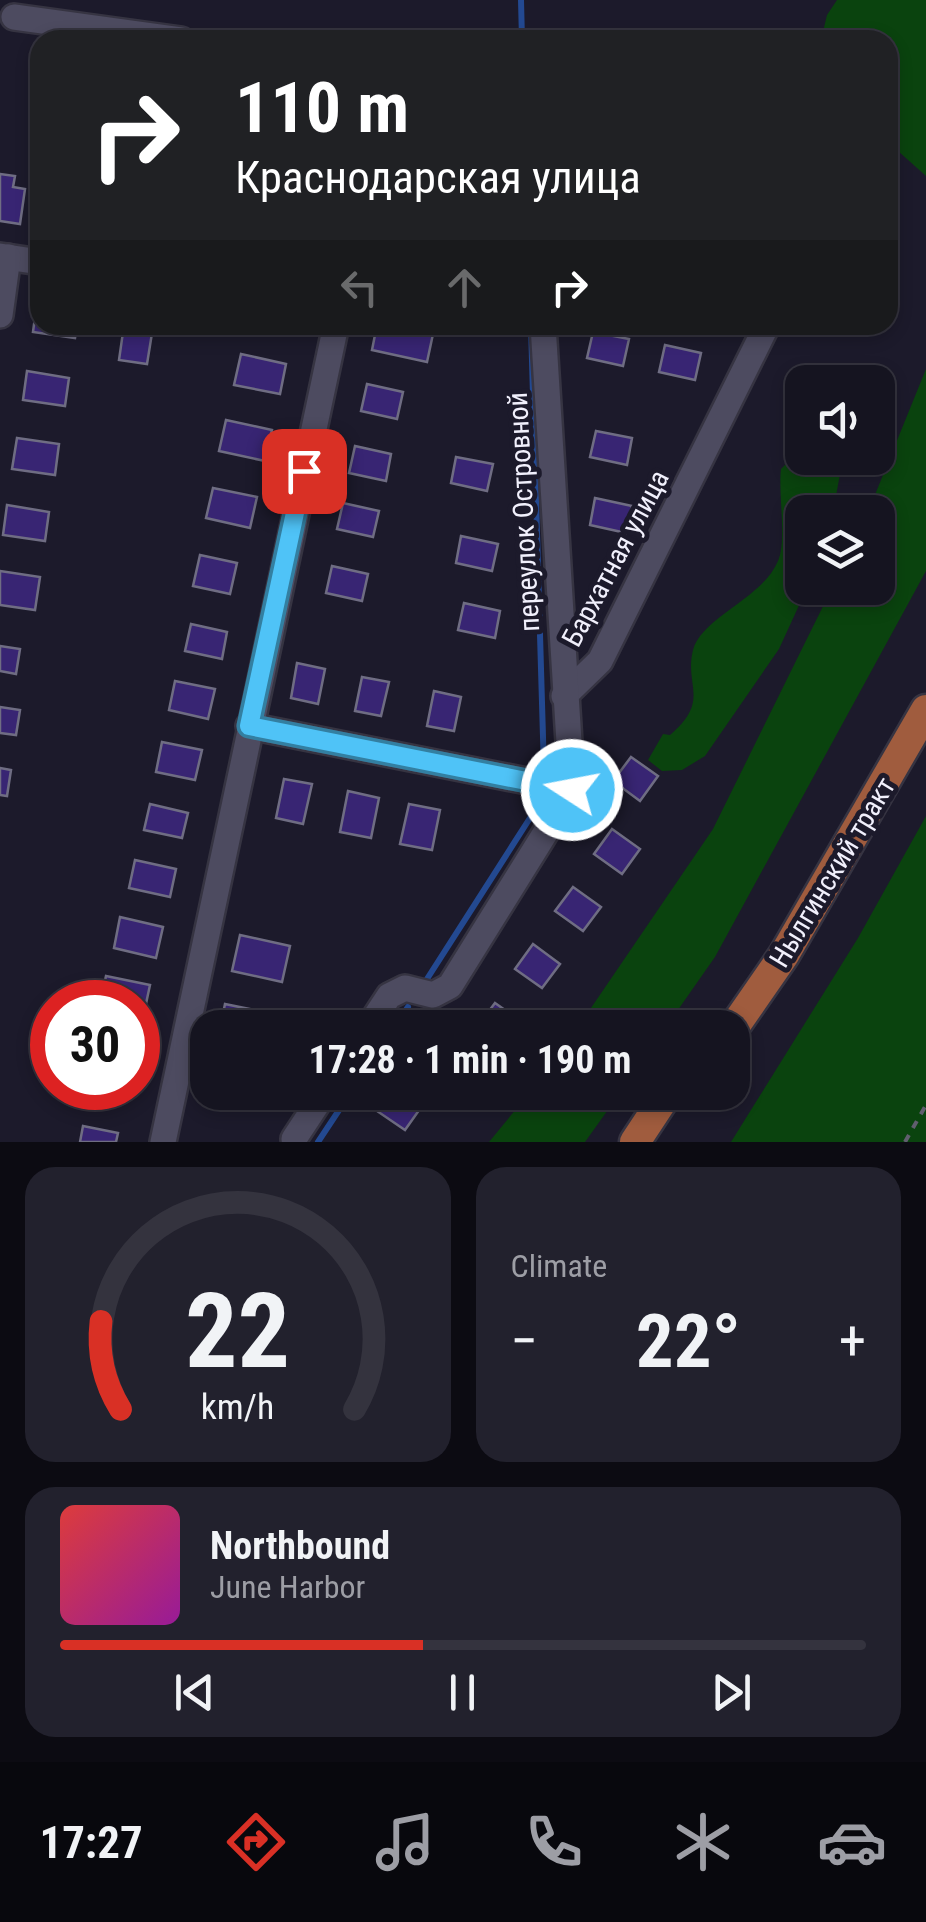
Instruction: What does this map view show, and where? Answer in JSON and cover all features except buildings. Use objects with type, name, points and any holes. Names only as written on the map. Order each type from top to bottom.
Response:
[{"type":"main road","name":"Нылгинский тракт","points":[[746,1010],[886,785],[926,710]]},
{"type":"main road","points":[[740,1010],[754,998]]},
{"type":"main road","points":[[634,1142],[656,1110]]},
{"type":"main road","points":[[658,1142],[679,1110]]},
{"type":"street","points":[[14,17],[108,30]]},
{"type":"street","points":[[0,314],[4,256],[30,260]]},
{"type":"street","points":[[162,1142],[334,335]]},
{"type":"street","name":"переулок Островной","points":[[544,335],[564,696]]},
{"type":"street","name":"Бархатная улица","points":[[564,696],[600,660],[762,335]]},
{"type":"street","points":[[380,1010],[389,996],[405,988],[433,995],[450,986],[572,790],[564,696]]},
{"type":"street","points":[[249,726],[572,790]]},
{"type":"street","points":[[294,1139],[313,1110]]},
{"type":"path","points":[[905,1142],[926,1105]]},
{"type":"green space","points":[[837,0],[926,0],[926,176],[898,151],[898,30],[823,30]]},
{"type":"green space","points":[[926,369],[926,571],[715,957],[678,1010],[590,1010],[713,829],[824,605],[895,605],[895,495],[875,495],[883,475],[895,475],[895,445]]},
{"type":"green space","points":[[785,465],[785,475],[840,475],[836,495],[785,495],[785,605],[799,605],[779,649],[705,756],[682,770],[662,771],[648,760],[663,734],[670,735],[690,712],[694,693],[691,663],[699,638],[759,586],[778,561],[782,541],[781,469]]},
{"type":"green space","points":[[926,816],[926,1142],[731,1142],[858,938]]},
{"type":"green space","points":[[515,1110],[608,1110],[585,1142],[489,1142]]},
{"type":"waterway","points":[[521,0],[522,30]]},
{"type":"waterway","points":[[531,335],[544,771]]},
{"type":"waterway","points":[[427,979],[539,804]]},
{"type":"waterway","points":[[318,1142],[339,1110]]},
{"type":"route","points":[[304,471],[249,726],[572,790]]}]
